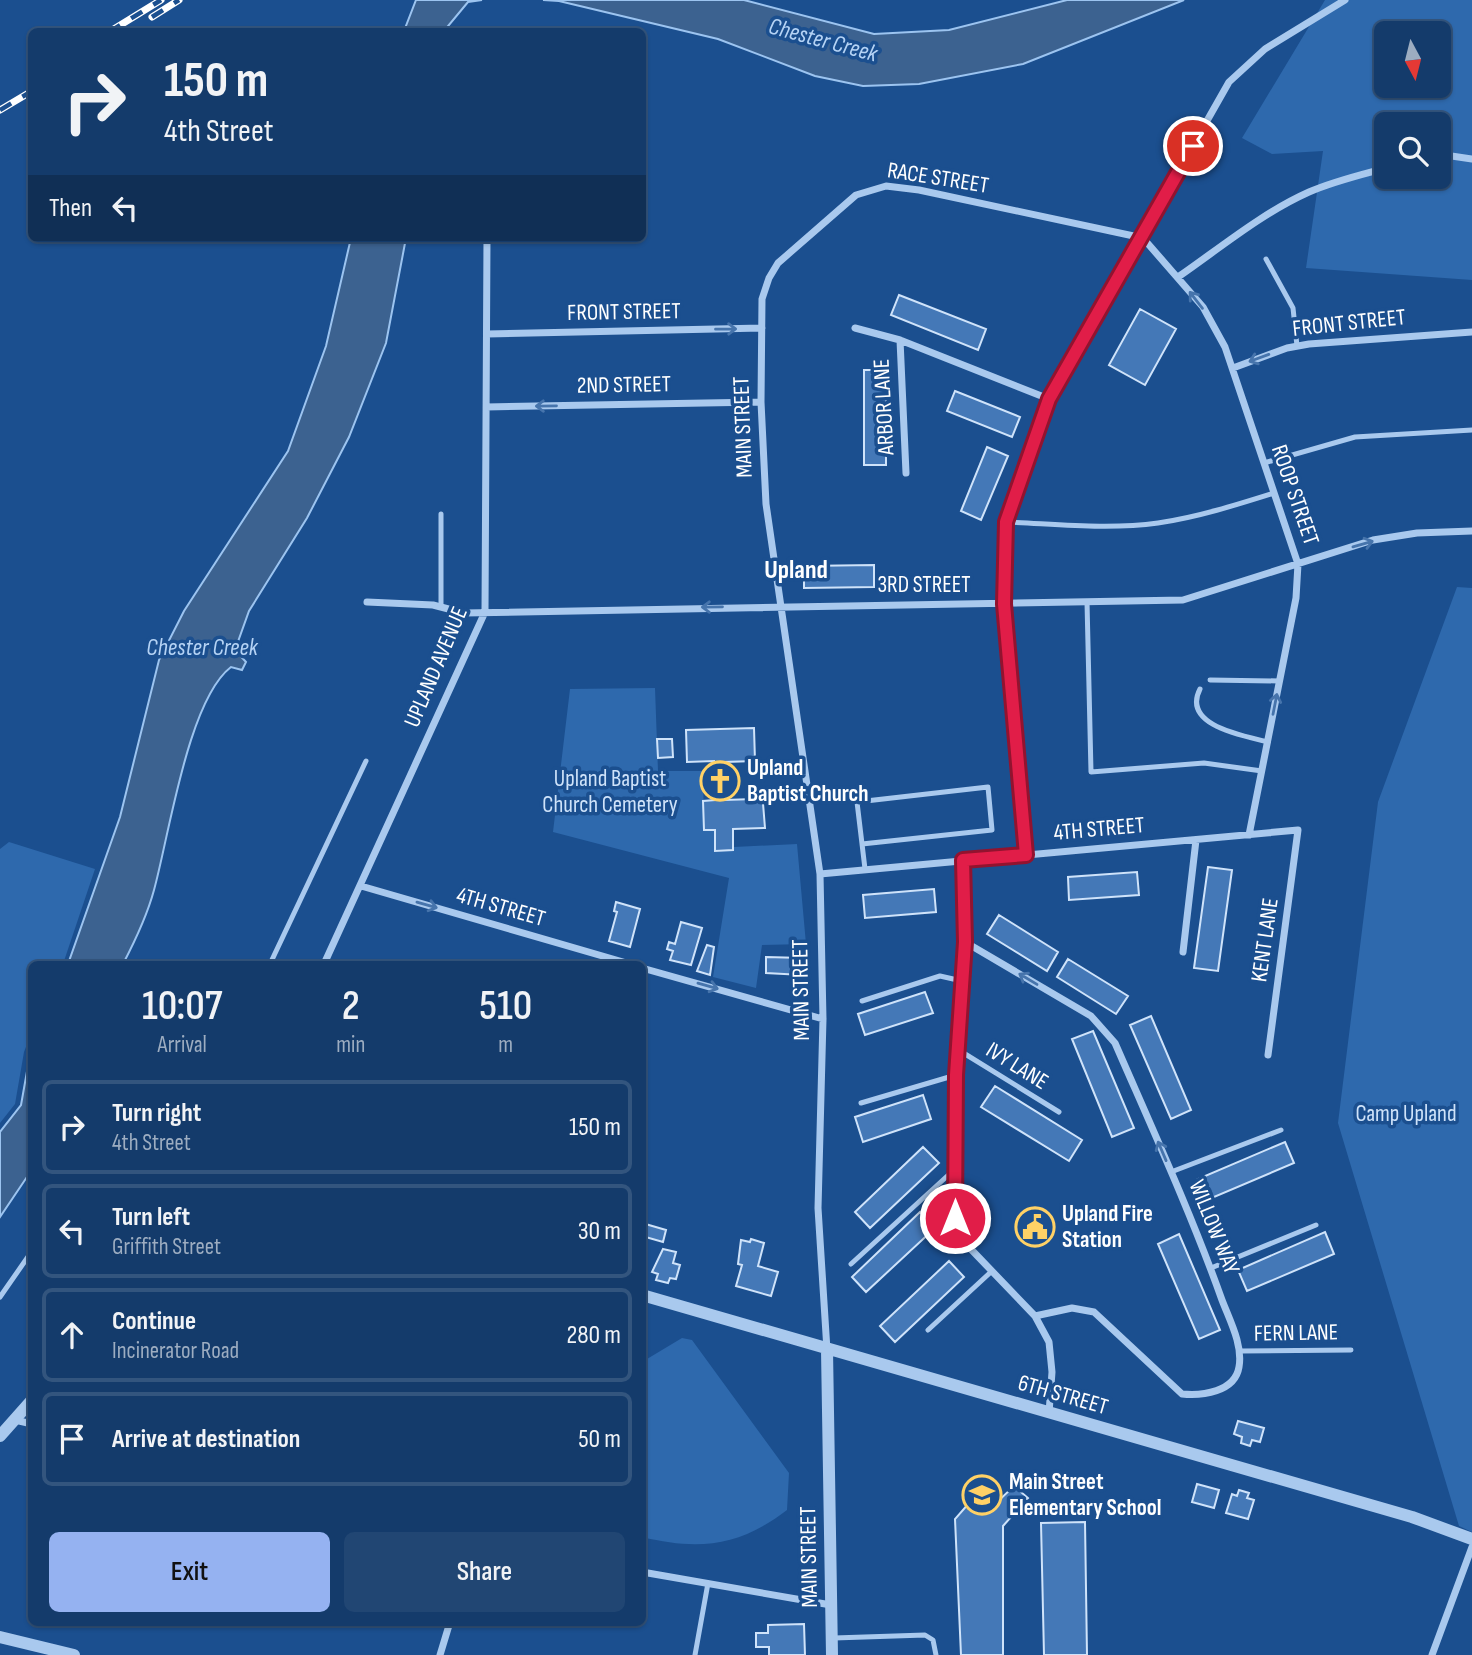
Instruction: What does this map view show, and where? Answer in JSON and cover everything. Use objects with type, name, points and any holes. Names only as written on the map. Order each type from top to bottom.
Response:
[{"type":"street","points":[[1026,855],[1004,604],[1006,522],[1049,399],[1143,238],[1229,82],[1265,49],[1345,0]]},
{"type":"street","points":[[1451,156],[1472,159]]},
{"type":"street","points":[[1178,277],[1239,234],[1306,193],[1336,181],[1374,171]]},
{"type":"street","name":"RACE STREET","points":[[762,328],[765,288],[778,263],[838,208],[872,187],[919,190],[1143,238]]},
{"type":"street","name":"ROOP STREET","points":[[1143,238],[1203,307],[1233,368],[1298,564],[1296,598],[1249,835]]},
{"type":"street","name":"UPLAND AVENUE","points":[[325,961],[485,612],[487,242]]},
{"type":"street","name":"FRONT STREET","points":[[486,334],[762,328]]},
{"type":"street","name":"MAIN STREET","points":[[762,328],[761,402],[766,504],[820,874],[823,1019],[818,1208],[827,1350],[832,1655]]},
{"type":"street","points":[[855,328],[900,340],[1049,399]]},
{"type":"street","name":"FRONT STREET","points":[[1233,368],[1297,346],[1472,332]]},
{"type":"street","name":"ARBOR LANE","points":[[900,340],[906,473]]},
{"type":"street","name":"2ND STREET","points":[[486,407],[761,402]]},
{"type":"street","name":"3RD STREET","points":[[367,602],[441,607],[464,613],[780,605],[1183,600],[1373,540],[1417,533],[1472,530]]},
{"type":"street","name":"4TH STREET","points":[[820,874],[1298,830]]},
{"type":"street","name":"KENT LANE","points":[[1268,1055],[1298,830]]},
{"type":"street","points":[[1183,952],[1196,840]]},
{"type":"street","points":[[963,860],[965,942],[956,1075],[957,1231],[1035,1316],[1049,1342],[1052,1372],[1049,1413]]},
{"type":"street","name":"4TH STREET","points":[[361,886],[620,961]]},
{"type":"street","name":"WILLOW WAY","points":[[965,942],[1091,1016],[1115,1043],[1211,1268],[1241,1351]]},
{"type":"street","points":[[646,971],[823,1019]]},
{"type":"street","name":"6TH STREET","points":[[646,1295],[827,1350],[1412,1517],[1472,1539]]},
{"type":"street","points":[[1035,1316],[1072,1308],[1094,1312],[1182,1394],[1196,1395],[1222,1390],[1239,1371],[1241,1351]]},
{"type":"street","points":[[0,1436],[28,1405]]},
{"type":"street","points":[[15,1420],[28,1423]]},
{"type":"street","points":[[1432,1655],[1472,1547]]},
{"type":"street","points":[[646,1573],[831,1605]]},
{"type":"street","points":[[440,1655],[449,1626]]},
{"type":"street","points":[[0,1637],[74,1655]]},
{"type":"lane","points":[[1266,259],[1293,308],[1297,346]]},
{"type":"lane","points":[[1264,463],[1355,437],[1472,430]]},
{"type":"lane","points":[[1006,522],[1105,526],[1157,523],[1219,510],[1274,493]]},
{"type":"lane","points":[[441,607],[442,514]]},
{"type":"lane","points":[[1087,602],[1091,772],[1203,763],[1262,771]]},
{"type":"lane","points":[[1210,680],[1280,681]]},
{"type":"lane","points":[[1200,689],[1197,702],[1204,719],[1215,727],[1268,742]]},
{"type":"lane","points":[[271,961],[366,761]]},
{"type":"lane","points":[[862,844],[992,830],[988,787],[857,802],[862,844],[865,869]]},
{"type":"lane","points":[[863,1001],[940,976],[962,981]]},
{"type":"lane","name":"IVY LANE","points":[[957,1049],[1059,1112]]},
{"type":"lane","points":[[862,1102],[956,1075]]},
{"type":"lane","points":[[1171,1172],[1281,1130]]},
{"type":"lane","points":[[851,1264],[955,1169]]},
{"type":"lane","points":[[1211,1268],[1316,1225]]},
{"type":"lane","points":[[0,1297],[28,1257]]},
{"type":"lane","points":[[928,1330],[992,1271]]},
{"type":"lane","name":"FERN LANE","points":[[1241,1351],[1351,1350]]},
{"type":"lane","points":[[695,1655],[708,1583]]},
{"type":"lane","points":[[832,1638],[925,1635],[933,1640],[936,1655]]},
{"type":"green space","points":[[1325,0],[1472,0],[1472,280],[1306,268],[1323,151],[1272,154],[1242,138]]},
{"type":"green space","name":"Camp Upland","points":[[1457,587],[1472,588],[1472,1532],[1459,1526],[1338,1123],[1378,802]]},
{"type":"green space","name":"Upland Baptist Church Cemetery","points":[[655,688],[658,771],[703,771],[704,829],[715,830],[715,850],[733,851],[734,847],[797,844],[806,944],[762,945],[756,988],[713,977],[729,878],[553,832],[570,689]]},
{"type":"green space","points":[[9,842],[95,869],[64,961],[28,961],[28,1042],[15,1104],[0,1123],[0,849]]},
{"type":"green space","points":[[682,1338],[692,1340],[789,1473],[787,1510],[753,1531],[719,1542],[683,1544],[646,1538],[646,1360]]},
{"type":"water","points":[[416,0],[482,0],[468,2],[446,28],[405,28]]},
{"type":"water","name":"Chester Creek","points":[[543,0],[744,0],[874,34],[949,30],[1067,0],[1184,0],[1023,64],[919,84],[863,86],[815,76],[718,39],[559,1]]},
{"type":"water","name":"Chester Creek","points":[[350,242],[405,242],[386,343],[349,437],[307,518],[249,611],[235,650],[246,662],[242,670],[231,667],[216,684],[203,708],[182,771],[151,900],[140,928],[124,961],[69,961],[120,817],[159,660],[184,611],[288,451],[326,346]]},
{"type":"water","points":[[28,1066],[28,1175],[0,1217],[0,1132],[21,1105]]},
{"type":"building","points":[[899,295],[986,329],[978,350],[891,315]]},
{"type":"building","points":[[1140,309],[1176,329],[1145,385],[1109,365]]},
{"type":"building","points":[[864,370],[886,370],[886,465],[864,465]]},
{"type":"building","points":[[955,391],[1020,417],[1012,437],[947,411]]},
{"type":"building","points":[[987,447],[1008,456],[981,520],[961,511]]},
{"type":"building","points":[[874,565],[874,587],[804,588],[804,566]]},
{"type":"building","name":"Upland Baptist Church","points":[[754,728],[755,761],[724,762],[725,800],[754,799],[753,791],[762,791],[765,828],[733,829],[733,850],[715,851],[715,830],[704,830],[703,801],[715,800],[714,761],[687,762],[686,730]]},
{"type":"building","points":[[657,739],[672,739],[673,757],[658,758]]},
{"type":"building","points":[[1208,867],[1232,870],[1218,971],[1194,968]]},
{"type":"building","points":[[1137,872],[1139,895],[1069,900],[1068,877]]},
{"type":"building","points":[[934,889],[936,912],[865,918],[863,895]]},
{"type":"building","points":[[616,902],[640,909],[630,947],[609,941],[617,912],[614,911]]},
{"type":"building","points":[[999,915],[1058,952],[1047,971],[987,934]]},
{"type":"building","points":[[681,922],[702,928],[691,965],[670,960],[673,951],[667,949],[669,942],[675,944]]},
{"type":"building","points":[[707,945],[714,947],[710,975],[697,971]]},
{"type":"building","points":[[766,957],[803,958],[802,975],[766,973]]},
{"type":"building","points":[[1068,959],[1128,996],[1116,1014],[1057,977]]},
{"type":"building","points":[[925,992],[933,1013],[865,1035],[858,1014]]},
{"type":"building","points":[[1151,1016],[1191,1110],[1171,1119],[1130,1025]]},
{"type":"building","points":[[1093,1031],[1134,1128],[1112,1137],[1072,1039]]},
{"type":"building","points":[[995,1086],[1082,1140],[1069,1161],[981,1107]]},
{"type":"building","points":[[923,1095],[931,1119],[863,1142],[855,1117]]},
{"type":"building","points":[[1285,1142],[1294,1163],[1207,1200],[1198,1179]]},
{"type":"building","points":[[923,1147],[939,1163],[870,1228],[855,1212]]},
{"type":"building","points":[[920,1212],[935,1228],[866,1292],[852,1277]]},
{"type":"building","points":[[646,1224],[666,1230],[663,1242],[646,1237]]},
{"type":"building","points":[[1325,1232],[1334,1254],[1247,1291],[1238,1270]]},
{"type":"building","points":[[1179,1234],[1220,1330],[1199,1339],[1158,1244]]},
{"type":"building","points":[[751,1239],[764,1243],[758,1266],[778,1272],[771,1296],[736,1286],[742,1265],[738,1264],[741,1240],[750,1242]]},
{"type":"building","points":[[663,1249],[676,1252],[673,1263],[680,1265],[676,1279],[670,1278],[668,1283],[656,1280],[658,1274],[652,1272]]},
{"type":"building","points":[[949,1261],[964,1277],[895,1342],[880,1326]]},
{"type":"building","points":[[1238,1421],[1264,1428],[1260,1442],[1252,1440],[1250,1446],[1241,1443],[1242,1437],[1234,1434]]},
{"type":"building","points":[[1197,1484],[1219,1490],[1214,1508],[1192,1502]]},
{"type":"building","name":"Main Street Elementary School","points":[[1014,1486],[1028,1498],[1003,1526],[1003,1655],[961,1655],[955,1519],[977,1494],[992,1507]]},
{"type":"building","points":[[1239,1490],[1249,1493],[1247,1498],[1254,1500],[1248,1519],[1226,1513],[1232,1494],[1237,1496]]},
{"type":"building","name":"Main Street Elementary School","points":[[1085,1522],[1087,1655],[1044,1655],[1041,1523]]},
{"type":"building","points":[[804,1624],[805,1655],[769,1655],[769,1647],[756,1647],[756,1633],[768,1633],[768,1625]]},
{"type":"railway","points":[[116,28],[161,0]]},
{"type":"railway","points":[[152,17],[179,0]]},
{"type":"railway","points":[[0,110],[28,93]]},
{"type":"place","name":"Upland Baptist Church","points":[[720,781]]},
{"type":"place","name":"Upland Fire Station","points":[[1035,1227]]},
{"type":"place","name":"Main Street Elementary School","points":[[982,1495]]},
{"type":"district","name":"Upland","points":[[796,570]]},
{"type":"route","points":[[955,1218],[956,1075],[965,942],[963,860],[1026,855],[1004,604],[1003,547],[1006,522],[1014,492],[1049,399],[1193,146]]}]
